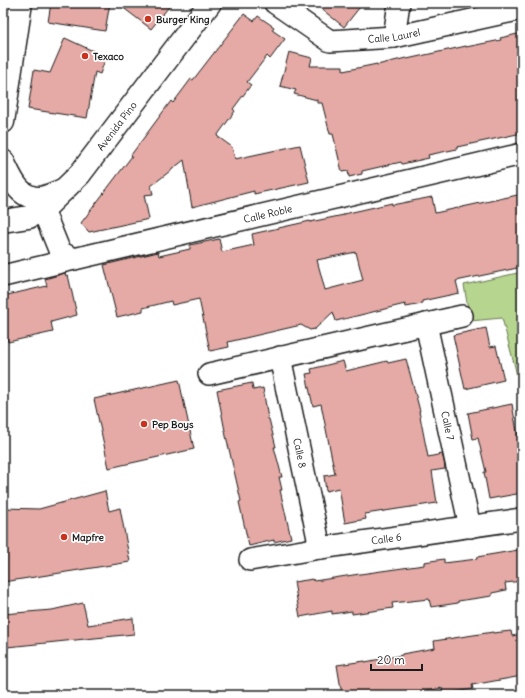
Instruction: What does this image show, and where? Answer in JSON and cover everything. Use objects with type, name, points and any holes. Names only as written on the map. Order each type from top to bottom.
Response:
[{"type":"main road","points":[[3,122],[21,3]]},
{"type":"main road","name":"Avenida Pino","points":[[3,221],[29,217],[43,210],[80,174],[210,3]]},
{"type":"main road","points":[[3,161],[17,188],[27,196],[40,198],[64,190]]},
{"type":"street","name":"Calle Laurel","points":[[275,3],[330,41],[394,37],[522,10]]},
{"type":"street","points":[[394,37],[400,3]]},
{"type":"street","name":"Calle Roble","points":[[3,276],[522,154]]},
{"type":"street","points":[[43,210],[60,252],[74,259]]},
{"type":"street","points":[[209,374],[462,316]]},
{"type":"street","name":"Calle 7","points":[[426,324],[470,527]]},
{"type":"street","name":"Calle 8","points":[[280,357],[320,548]]},
{"type":"street","name":"Calle 6","points":[[250,560],[320,548],[522,519]]},
{"type":"green space","points":[[522,272],[522,374],[517,375],[502,318],[470,321],[464,285]]},
{"type":"building","points":[[51,3],[110,3],[105,31],[48,22]]},
{"type":"building","name":"Burger King","points":[[117,3],[172,3],[151,29]]},
{"type":"building","points":[[314,3],[363,3],[344,27]]},
{"type":"building","points":[[244,14],[254,21],[258,16],[274,27],[272,30],[285,39],[270,59],[267,56],[247,82],[251,85],[233,109],[235,111],[217,136],[232,147],[235,159],[300,145],[309,182],[254,194],[254,191],[192,207],[184,160],[151,186],[153,194],[144,195],[149,219],[89,232],[81,223],[132,156],[131,155],[171,101],[173,103],[191,79],[193,80]]},
{"type":"building","points":[[522,33],[522,133],[457,147],[457,149],[428,155],[429,158],[402,164],[401,162],[362,171],[362,174],[349,177],[348,171],[342,172],[333,134],[330,134],[322,103],[317,103],[317,100],[294,94],[296,90],[280,86],[289,52],[312,58],[310,66],[343,66],[343,71],[501,40],[500,38]]},
{"type":"building","points":[[65,38],[106,57],[100,74],[95,72],[87,118],[28,109],[34,70],[50,73]]},
{"type":"building","points":[[522,194],[522,267],[456,281],[459,293],[422,301],[422,304],[406,307],[405,304],[336,321],[333,312],[315,329],[310,330],[301,325],[228,342],[229,347],[210,351],[199,299],[172,305],[171,301],[143,308],[143,311],[117,317],[104,265],[158,252],[159,256],[190,249],[190,245],[219,239],[222,252],[254,245],[252,234],[344,215],[392,203],[392,205],[432,197],[435,213]],"holes":[[[356,252],[363,280],[325,290],[317,260]]]},
{"type":"building","points":[[65,273],[66,276],[68,275],[77,315],[51,322],[53,332],[8,342],[3,318],[3,296],[47,286],[45,279]]},
{"type":"building","points":[[486,328],[490,347],[496,346],[504,380],[465,389],[453,335]]},
{"type":"building","points":[[406,359],[420,411],[428,457],[442,454],[444,461],[445,469],[432,471],[437,503],[365,514],[366,519],[345,523],[339,488],[326,491],[324,476],[335,474],[321,404],[313,406],[306,374],[312,373],[311,369],[343,361],[346,371],[387,361],[388,363]]},
{"type":"building","points":[[179,380],[194,449],[109,468],[94,399]]},
{"type":"building","points":[[252,383],[253,390],[263,388],[268,419],[276,447],[274,447],[282,477],[279,477],[282,490],[280,490],[291,538],[274,542],[274,540],[249,546],[239,502],[241,501],[217,390]]},
{"type":"building","points":[[512,404],[518,437],[522,436],[522,493],[489,499],[484,472],[486,472],[478,438],[473,439],[468,413]]},
{"type":"building","name":"Mapfre","points":[[105,491],[109,511],[120,508],[130,562],[3,582],[3,508],[39,509]]},
{"type":"building","points":[[518,550],[522,581],[505,583],[506,590],[492,593],[492,596],[431,607],[429,599],[392,603],[393,608],[352,614],[352,611],[332,614],[332,611],[300,617],[294,582],[313,579],[314,581],[424,565],[424,562],[444,559],[444,563],[477,559],[477,557]]},
{"type":"building","points":[[83,603],[88,625],[133,618],[134,634],[7,647],[3,644],[3,614],[52,610]]},
{"type":"building","points":[[511,631],[512,636],[522,634],[522,676],[472,685],[473,689],[443,694],[442,688],[407,695],[342,695],[337,665],[365,662],[435,648],[434,641],[493,632]]},
{"type":"place","name":"Burger King","points":[[148,19]]},
{"type":"place","name":"Texaco","points":[[85,56]]},
{"type":"place","name":"Pep Boys","points":[[144,424]]},
{"type":"place","name":"Mapfre","points":[[64,537]]}]
